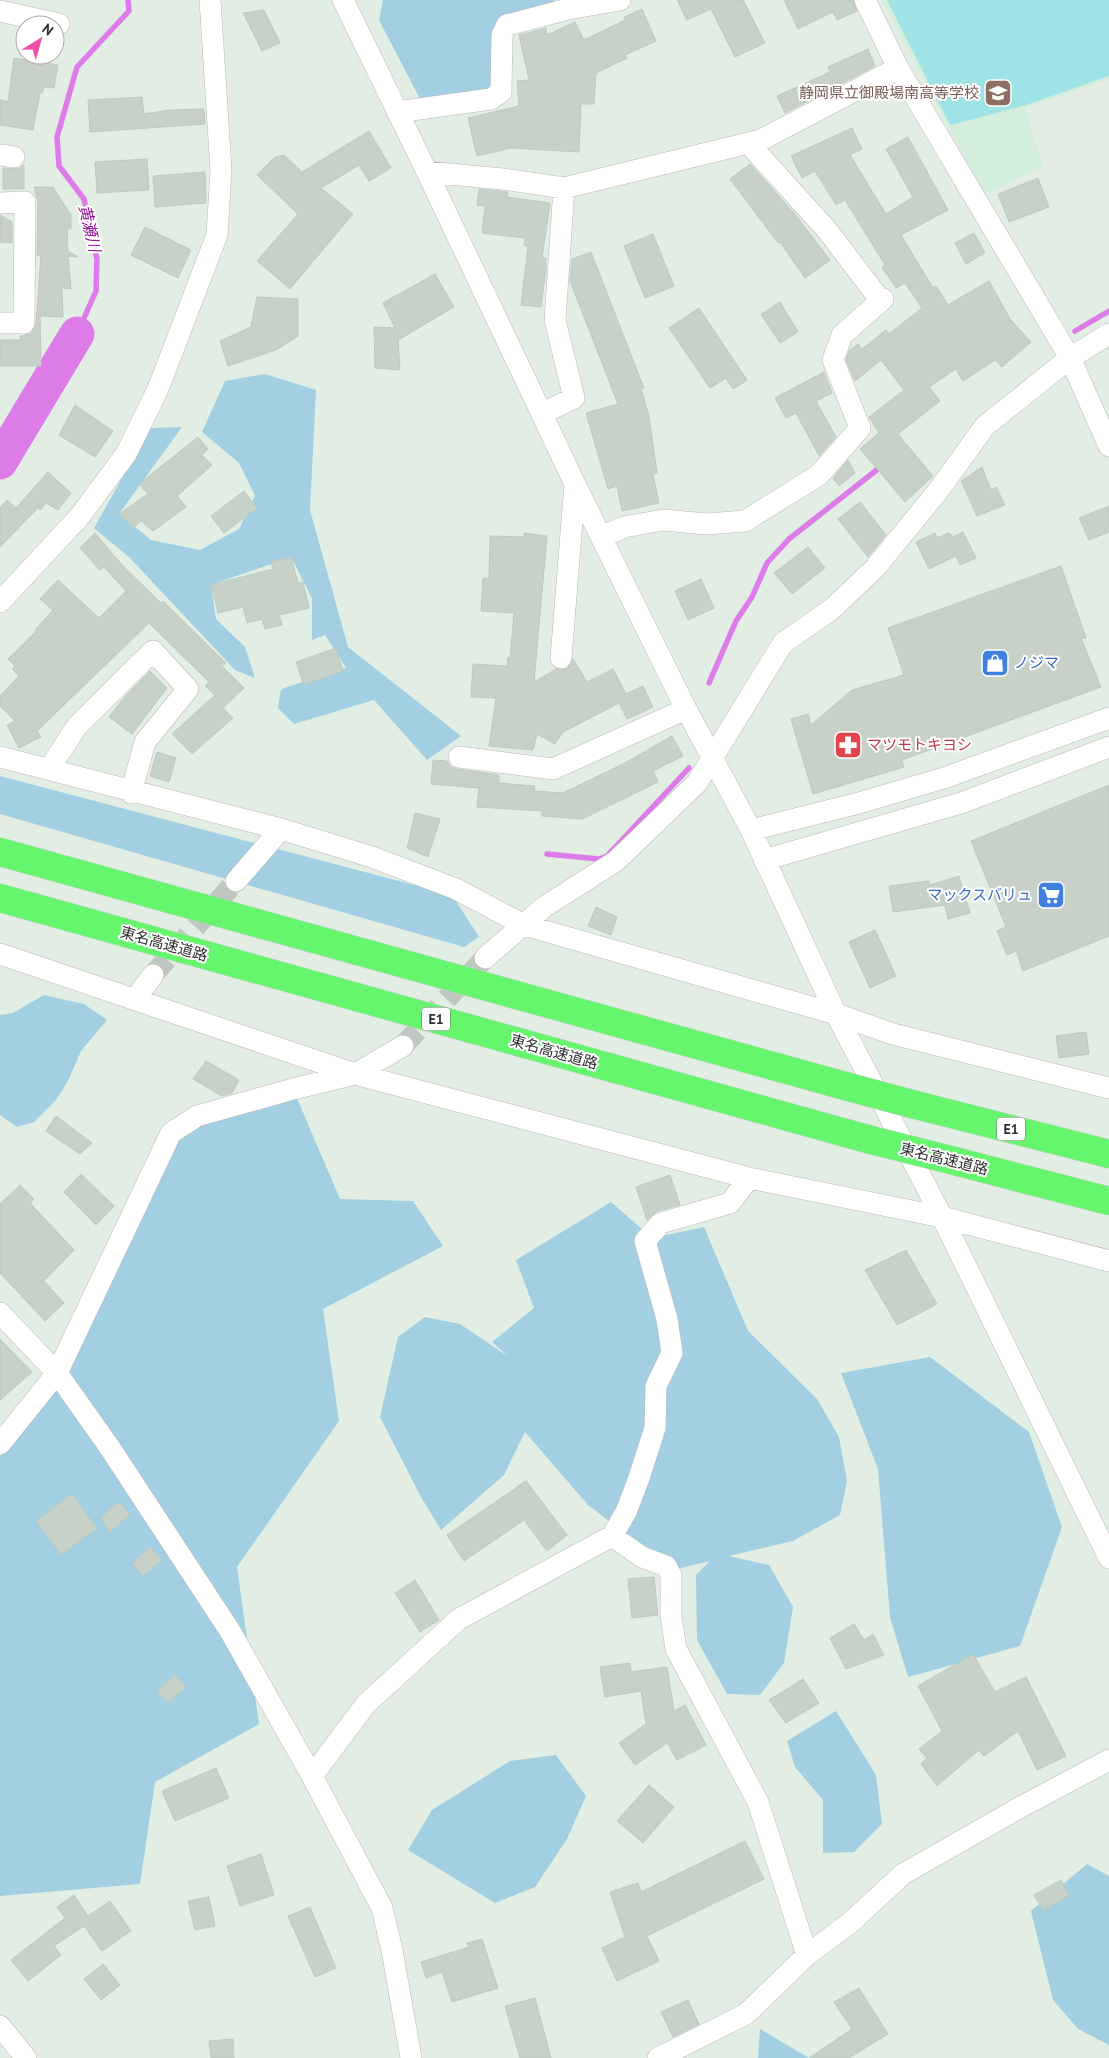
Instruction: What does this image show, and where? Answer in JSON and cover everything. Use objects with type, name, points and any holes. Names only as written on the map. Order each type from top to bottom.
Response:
[{"type":"highway","name":"E1","points":[[0,852],[845,1086],[1109,1154]]},
{"type":"highway","name":"東名高速道路","points":[[0,898],[871,1140],[1109,1201]]},
{"type":"street","points":[[0,602],[80,516],[126,454],[158,389],[217,235],[221,170],[210,0]]},
{"type":"street","points":[[343,0],[575,484],[686,709],[751,830],[836,1014],[942,1217],[1109,1558]]},
{"type":"street","points":[[397,112],[491,99],[501,92],[502,35],[507,25],[566,4],[620,0]]},
{"type":"street","points":[[865,0],[898,68],[1070,358],[1109,446]]},
{"type":"street","points":[[0,11],[18,15]]},
{"type":"street","points":[[427,172],[503,179],[564,188],[761,140],[898,68]]},
{"type":"street","points":[[601,536],[624,527],[663,520],[707,524],[745,521],[819,475],[860,428],[833,360],[842,335],[882,300],[827,230],[748,143]]},
{"type":"street","points":[[542,413],[574,398],[555,320],[564,188]]},
{"type":"street","points":[[0,203],[25,202],[24,323],[0,323]]},
{"type":"street","points":[[485,958],[544,907],[616,861],[697,783],[783,643],[832,609],[875,568],[938,491],[985,426],[1070,358],[1109,334]]},
{"type":"street","points":[[561,658],[575,484]]},
{"type":"street","points":[[49,769],[78,726],[154,651],[188,689],[145,742],[131,792]]},
{"type":"street","points":[[459,757],[553,769],[686,709]]},
{"type":"street","points":[[751,830],[859,804],[947,777],[1109,718]]},
{"type":"street","points":[[764,860],[961,804],[1109,747]]},
{"type":"street","points":[[0,757],[281,829],[372,857],[456,889],[524,925],[836,1014],[893,1034],[1108,1087]]},
{"type":"street","points":[[236,881],[281,829]]},
{"type":"street","points":[[0,954],[355,1074],[750,1178],[942,1217],[1109,1261]]},
{"type":"street","points":[[135,999],[153,975]]},
{"type":"street","points":[[0,1444],[57,1373],[171,1133],[197,1116],[355,1074],[403,1046]]},
{"type":"street","points":[[312,1776],[366,1704],[459,1619],[612,1536],[626,1512],[639,1478],[654,1428],[656,1386],[672,1353],[667,1319],[645,1241],[661,1223],[730,1203],[750,1178]]},
{"type":"street","points":[[0,1314],[57,1373],[110,1448],[220,1615],[312,1776],[382,1908],[392,1950],[411,2058]]},
{"type":"street","points":[[612,1536],[642,1557],[666,1566],[671,1575],[671,1616],[676,1649],[758,1802],[807,1955]]},
{"type":"street","points":[[658,2058],[746,2014],[807,1955],[850,1923],[903,1874],[1017,1809],[1109,1760]]},
{"type":"street","points":[[0,2026],[26,2058]]},
{"type":"shaded area","points":[[383,0],[555,0],[555,7],[502,35],[496,90],[420,99],[379,20]]},
{"type":"shaded area","name":"静岡県立御殿場南高等学校","points":[[882,0],[1109,0],[1109,79],[1025,108],[1043,167],[984,194]]},
{"type":"shaded area","name":"静岡県立御殿場南高等学校","points":[[887,0],[1109,0],[1109,76],[1023,106],[950,125]]},
{"type":"shaded area","points":[[265,374],[316,390],[310,510],[348,647],[461,736],[427,760],[374,700],[294,724],[278,708],[281,689],[346,668],[325,635],[312,640],[312,598],[291,557],[211,585],[216,619],[245,647],[255,678],[235,670],[129,557],[94,528],[150,428],[182,427],[119,514],[151,540],[200,550],[239,529],[255,496],[239,463],[202,432],[225,381]]},
{"type":"shaded area","points":[[0,776],[452,895],[479,937],[464,947],[0,814]]},
{"type":"shaded area","points":[[44,995],[84,1004],[107,1020],[81,1051],[68,1081],[56,1100],[34,1122],[17,1127],[0,1115],[0,1015],[13,1013]]},
{"type":"shaded area","points":[[293,1089],[340,1199],[413,1201],[443,1246],[323,1309],[339,1421],[237,1567],[259,1724],[155,1782],[140,1884],[0,1896],[0,1448],[46,1386],[181,1126]]},
{"type":"shaded area","points":[[611,1202],[652,1238],[704,1227],[748,1331],[817,1399],[839,1437],[847,1481],[840,1515],[793,1541],[729,1556],[769,1565],[793,1607],[784,1663],[760,1695],[727,1694],[697,1640],[696,1575],[710,1561],[673,1570],[588,1505],[525,1432],[504,1475],[441,1530],[421,1497],[380,1417],[398,1337],[425,1317],[460,1324],[509,1357],[492,1342],[534,1308],[516,1260]]},
{"type":"shaded area","points":[[930,1357],[1029,1432],[1062,1527],[1020,1646],[908,1677],[890,1617],[878,1469],[841,1373]]},
{"type":"shaded area","points":[[836,1711],[876,1775],[882,1824],[854,1852],[823,1853],[823,1800],[795,1767],[787,1741]]},
{"type":"shaded area","points":[[556,1755],[586,1796],[567,1839],[535,1887],[495,1903],[408,1850],[432,1810],[510,1761]]},
{"type":"shaded area","points":[[1087,1864],[1109,1876],[1109,2045],[1078,2029],[1053,2000],[1031,1911]]},
{"type":"shaded area","points":[[760,2029],[809,2058],[758,2058]]},
{"type":"building","points":[[677,0],[743,0],[765,43],[735,57],[711,9],[687,20]]},
{"type":"building","points":[[784,0],[853,0],[857,11],[837,20],[833,12],[798,29]]},
{"type":"building","points":[[642,9],[656,41],[625,55],[627,58],[596,73],[594,104],[581,104],[579,152],[511,148],[477,156],[468,118],[519,106],[517,81],[529,80],[519,35],[546,28],[547,35],[575,22],[584,40],[625,20],[624,17]]},
{"type":"building","points":[[264,10],[280,43],[262,51],[243,13]]},
{"type":"building","points":[[868,49],[875,66],[785,113],[777,96],[830,72],[828,67]]},
{"type":"building","points":[[14,58],[15,65],[58,65],[54,88],[44,87],[42,93],[40,93],[33,130],[0,125],[0,100],[8,102]]},
{"type":"building","points":[[142,97],[144,114],[170,110],[204,109],[205,124],[90,132],[88,100]]},
{"type":"building","points":[[852,128],[862,149],[850,155],[886,214],[913,197],[886,149],[908,137],[948,210],[901,235],[933,288],[936,286],[948,305],[989,281],[1010,319],[1031,342],[1002,367],[995,360],[963,381],[956,369],[929,387],[940,401],[898,434],[933,476],[905,502],[860,449],[879,433],[869,417],[904,390],[881,360],[855,381],[846,360],[849,351],[858,344],[862,349],[886,330],[889,334],[922,308],[905,283],[896,288],[882,267],[885,265],[845,200],[836,205],[815,171],[802,178],[791,156]]},
{"type":"building","points":[[369,131],[391,168],[369,181],[359,165],[321,188],[353,214],[290,289],[257,261],[298,214],[257,175],[275,157],[284,155],[302,172]]},
{"type":"building","points":[[147,159],[149,190],[97,193],[95,162]]},
{"type":"building","points":[[750,164],[794,213],[830,260],[805,278],[780,242],[778,243],[730,179]]},
{"type":"building","points":[[24,165],[24,189],[3,189],[3,168],[18,169]]},
{"type":"building","points":[[205,172],[206,203],[155,207],[153,176]]},
{"type":"building","points":[[1038,178],[1049,207],[1009,222],[998,194]]},
{"type":"building","points":[[34,187],[53,187],[71,215],[71,229],[67,229],[68,251],[78,257],[68,256],[71,289],[62,288],[63,317],[40,316],[41,366],[0,366],[0,340],[20,340],[20,336],[31,334],[36,324],[41,255],[37,255],[38,202]]},
{"type":"building","points":[[479,189],[508,192],[507,197],[550,203],[542,258],[546,258],[546,269],[541,307],[521,305],[528,246],[524,246],[525,238],[482,233],[485,206],[477,205]]},
{"type":"building","points":[[0,215],[12,222],[12,243],[0,242]]},
{"type":"building","points":[[145,227],[191,250],[178,278],[131,255]]},
{"type":"building","points":[[974,233],[985,253],[966,264],[955,243]]},
{"type":"building","points":[[653,234],[674,286],[645,298],[624,246]]},
{"type":"building","points":[[591,252],[644,388],[641,389],[649,416],[657,473],[653,474],[659,503],[622,511],[617,486],[608,489],[586,413],[618,404],[570,281],[572,259]]},
{"type":"building","points":[[435,274],[454,307],[398,340],[400,370],[375,368],[374,327],[395,328],[383,303]]},
{"type":"building","points":[[257,297],[298,299],[298,336],[276,350],[228,366],[220,341],[251,327]]},
{"type":"building","points":[[780,302],[798,332],[780,343],[761,314]]},
{"type":"building","points":[[699,308],[747,380],[733,389],[726,378],[710,388],[669,328]]},
{"type":"building","points":[[824,372],[832,393],[816,401],[836,437],[819,456],[796,413],[786,418],[775,398]]},
{"type":"building","points":[[75,405],[113,431],[95,457],[59,435]]},
{"type":"building","points":[[198,437],[208,449],[202,455],[212,465],[177,496],[186,507],[153,531],[141,521],[134,528],[119,514],[148,494],[139,484]]},
{"type":"building","points":[[848,460],[855,473],[839,486],[833,478]]},
{"type":"building","points":[[982,467],[991,490],[996,487],[1005,505],[977,516],[961,481]]},
{"type":"building","points":[[48,472],[71,493],[58,510],[46,503],[41,510],[38,508],[0,547],[0,508],[7,500],[16,508]]},
{"type":"building","points":[[244,491],[257,508],[224,533],[211,516]]},
{"type":"building","points":[[860,502],[886,535],[868,557],[838,519]]},
{"type":"building","points":[[1109,506],[1109,532],[1089,540],[1079,518]]},
{"type":"building","points":[[963,532],[976,558],[960,565],[956,556],[929,569],[916,542],[935,533],[937,538],[949,533],[953,537]]},
{"type":"building","points":[[95,533],[122,565],[161,603],[163,601],[226,663],[224,665],[218,662],[244,688],[223,708],[233,718],[192,754],[172,734],[215,695],[205,686],[209,682],[149,623],[37,731],[41,737],[19,748],[7,725],[15,721],[0,706],[0,696],[19,676],[12,669],[15,666],[8,659],[36,631],[53,610],[40,599],[58,580],[99,618],[126,591],[104,567],[100,570],[80,548]]},
{"type":"building","points":[[524,533],[547,536],[534,682],[556,669],[567,669],[573,659],[587,682],[613,669],[626,694],[643,686],[653,707],[627,719],[619,703],[563,732],[555,744],[537,734],[533,750],[489,746],[496,698],[471,697],[473,664],[507,666],[508,657],[510,658],[514,613],[481,611],[483,578],[489,579],[490,536],[524,537]]},
{"type":"building","points":[[808,547],[825,568],[792,594],[774,573]]},
{"type":"building","points":[[291,557],[298,583],[303,582],[309,608],[279,615],[282,625],[265,629],[262,619],[247,623],[243,607],[218,613],[211,585],[273,569],[271,562]]},
{"type":"building","name":"ノジマ","points":[[1061,566],[1086,638],[1081,638],[1101,687],[902,760],[904,767],[813,794],[791,719],[808,714],[811,725],[852,690],[904,675],[888,628]]},
{"type":"building","points":[[701,579],[714,608],[688,620],[675,591]]},
{"type":"building","points":[[336,648],[343,671],[304,685],[296,662]]},
{"type":"building","points":[[150,671],[167,688],[132,734],[109,717],[126,695]]},
{"type":"building","points":[[672,736],[683,756],[653,771],[658,782],[582,819],[542,816],[542,811],[477,807],[479,788],[431,784],[433,760],[447,761],[451,767],[457,769],[499,775],[499,783],[535,786],[534,791],[563,793],[623,764]]},
{"type":"building","points":[[157,752],[176,758],[169,782],[150,776]]},
{"type":"building","name":"マックスバリュ","points":[[1109,785],[1109,936],[1023,971],[1016,951],[1007,955],[997,931],[1006,927],[971,841]]},
{"type":"building","points":[[415,813],[440,819],[428,857],[407,848]]},
{"type":"building","points":[[959,876],[970,913],[948,919],[945,905],[893,912],[889,886],[929,881],[930,885]]},
{"type":"building","points":[[596,907],[617,917],[611,935],[588,926]]},
{"type":"building","points":[[875,930],[896,976],[870,988],[849,942]]},
{"type":"building","points":[[1086,1032],[1089,1054],[1059,1058],[1056,1036]]},
{"type":"building","points":[[206,1061],[239,1080],[232,1093],[222,1096],[193,1079]]},
{"type":"building","points":[[56,1116],[92,1143],[80,1154],[46,1131]]},
{"type":"building","points":[[81,1174],[114,1206],[96,1225],[64,1192]]},
{"type":"building","points":[[670,1175],[680,1205],[657,1211],[647,1220],[636,1187]]},
{"type":"building","points":[[20,1185],[34,1199],[30,1203],[74,1250],[44,1281],[64,1303],[45,1321],[0,1273],[0,1204]]},
{"type":"building","points":[[906,1250],[937,1304],[897,1325],[865,1270]]},
{"type":"building","points":[[0,1339],[32,1372],[0,1400]]},
{"type":"building","points":[[526,1481],[567,1535],[547,1551],[524,1520],[464,1561],[447,1535]]},
{"type":"building","points":[[72,1494],[97,1528],[61,1555],[36,1521]]},
{"type":"building","points":[[118,1502],[130,1514],[109,1533],[101,1517]]},
{"type":"building","points":[[150,1547],[162,1560],[143,1576],[132,1563]]},
{"type":"building","points":[[654,1577],[658,1615],[632,1618],[628,1579]]},
{"type":"building","points":[[415,1580],[439,1620],[420,1632],[395,1593]]},
{"type":"building","points":[[854,1624],[864,1640],[873,1634],[884,1655],[846,1669],[830,1638]]},
{"type":"building","points":[[973,1654],[995,1692],[1026,1677],[1066,1756],[1037,1770],[1018,1731],[984,1756],[979,1750],[937,1786],[921,1764],[927,1758],[919,1749],[942,1731],[918,1686]]},
{"type":"building","points":[[630,1663],[631,1672],[667,1667],[674,1711],[685,1705],[706,1745],[677,1760],[667,1743],[635,1765],[619,1743],[646,1724],[641,1691],[605,1697],[600,1667]]},
{"type":"building","points":[[175,1675],[186,1687],[168,1703],[157,1691]]},
{"type":"building","points":[[803,1679],[819,1703],[786,1723],[769,1700]]},
{"type":"building","points":[[216,1768],[229,1798],[175,1821],[162,1791]]},
{"type":"building","points":[[649,1785],[674,1807],[643,1843],[617,1821]]},
{"type":"building","points":[[745,1841],[764,1879],[647,1936],[659,1961],[617,1981],[602,1948],[625,1937],[610,1892],[638,1883],[641,1892]]},
{"type":"building","points":[[261,1854],[274,1895],[240,1906],[227,1866]]},
{"type":"building","points":[[1061,1880],[1069,1896],[1043,1910],[1034,1895]]},
{"type":"building","points":[[74,1895],[88,1916],[110,1901],[131,1931],[102,1951],[84,1926],[54,1946],[61,1955],[28,1981],[11,1960],[65,1918],[57,1907]]},
{"type":"building","points":[[209,1897],[215,1926],[195,1930],[188,1901]]},
{"type":"building","points":[[310,1907],[336,1968],[315,1977],[288,1916]]},
{"type":"building","points":[[482,1939],[498,1988],[452,2002],[442,1972],[426,1978],[421,1962],[469,1947],[467,1943]]},
{"type":"building","points":[[103,1964],[120,1985],[101,2000],[84,1979]]},
{"type":"building","points":[[859,1988],[888,2034],[849,2058],[809,2058],[852,2029],[834,2002]]},
{"type":"building","points":[[535,1998],[551,2058],[520,2058],[505,2006]]},
{"type":"building","points":[[688,2000],[699,2024],[673,2037],[661,2012]]},
{"type":"building","points":[[233,2039],[234,2058],[211,2058],[209,2041]]},
{"type":"waterway","name":"黄瀬川","points":[[77,334],[96,291],[97,259],[84,199],[59,166],[57,137],[77,67],[129,11],[128,0]]},
{"type":"waterway","points":[[1075,331],[1109,311]]},
{"type":"waterway","name":"黄瀬川","points":[[0,462],[77,334]]},
{"type":"waterway","points":[[709,683],[736,621],[752,597],[767,563],[789,539],[883,465]]},
{"type":"waterway","points":[[547,854],[599,859],[607,856],[689,768]]},
{"type":"tunnel","points":[[153,975],[236,881]]},
{"type":"tunnel","points":[[403,1046],[485,958]]},
{"type":"place","name":"静岡県立御殿場南高等学校","points":[[998,93]]},
{"type":"place","name":"ノジマ","points":[[995,663]]},
{"type":"place","name":"マツモトキヨシ","points":[[848,745]]},
{"type":"place","name":"マックスバリュ","points":[[1051,895]]}]
